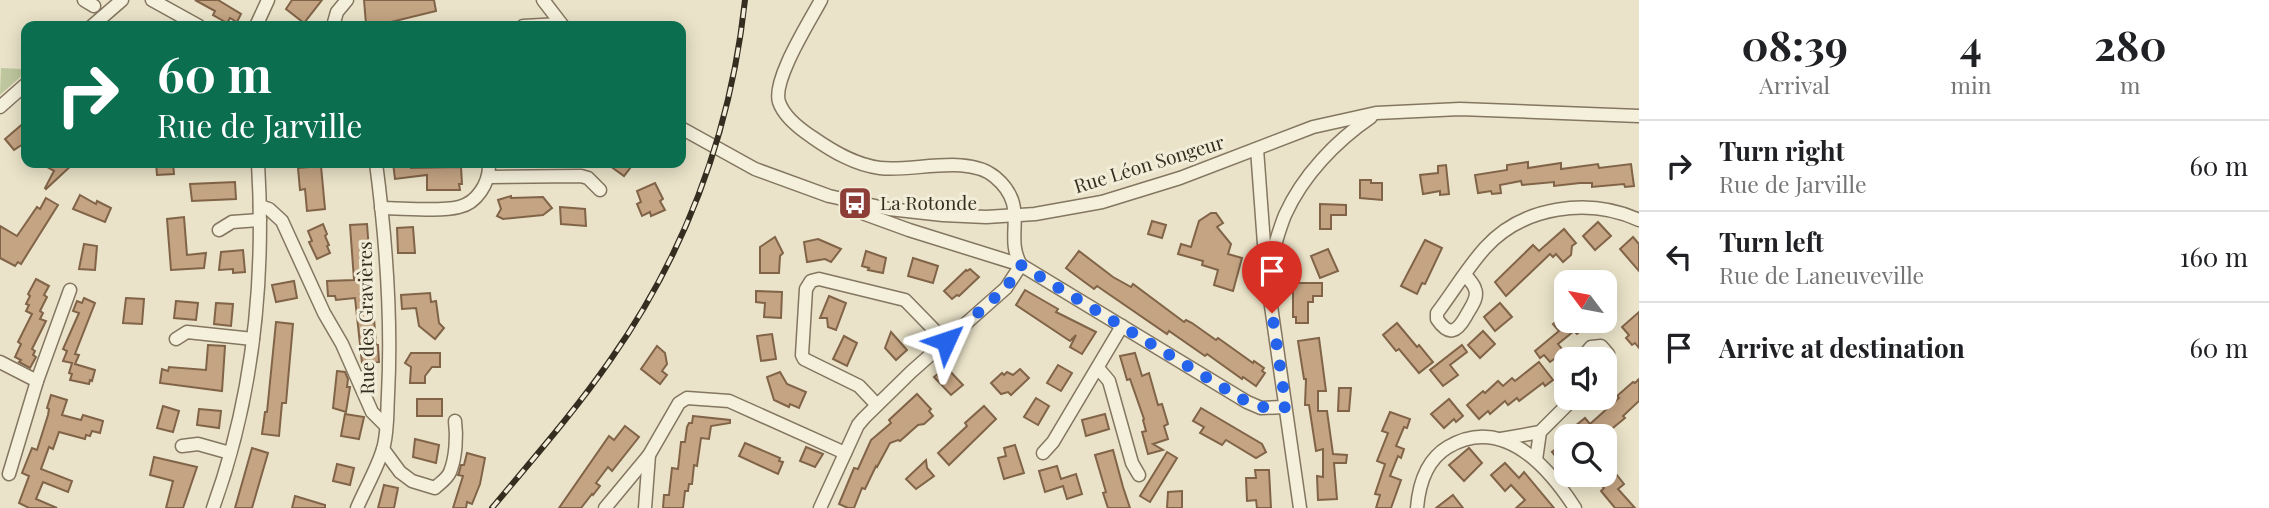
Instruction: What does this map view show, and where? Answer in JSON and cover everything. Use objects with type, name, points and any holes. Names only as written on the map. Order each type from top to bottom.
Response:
[{"type":"street","points":[[98,21],[122,0]]},
{"type":"street","points":[[152,0],[190,21]]},
{"type":"street","points":[[258,21],[268,0]]},
{"type":"street","points":[[334,21],[337,12],[347,0]]},
{"type":"street","points":[[543,0],[559,21]]},
{"type":"street","points":[[821,0],[779,84],[779,102],[787,115],[820,143],[864,165],[890,169],[966,166],[984,170],[1007,191],[1016,215],[1014,250],[1021,265]]},
{"type":"street","points":[[0,107],[21,88]]},
{"type":"street","name":"Rue Léon Songeur","points":[[686,131],[755,169],[802,188],[855,203],[889,209],[967,217],[1016,215],[1102,202],[1180,178],[1313,127],[1376,113],[1460,109],[1639,116]]},
{"type":"street","points":[[1266,271],[1286,214],[1301,187],[1350,131],[1376,113]]},
{"type":"street","points":[[1258,149],[1266,271],[1300,508]]},
{"type":"street","points":[[213,508],[242,403],[253,339],[260,249],[258,168]]},
{"type":"street","name":"Rue des Gravières","points":[[357,508],[383,449],[386,426],[389,351],[377,168]]},
{"type":"street","points":[[381,208],[458,207],[472,200],[485,186],[488,168],[581,176],[588,178],[600,190]]},
{"type":"street","points":[[855,203],[865,214],[1021,265],[1247,402],[1261,408],[1286,407]]},
{"type":"street","points":[[1465,274],[1495,239],[1523,220],[1537,215],[1573,207],[1594,207],[1624,213],[1639,220]]},
{"type":"street","points":[[219,230],[232,222],[269,209],[282,221],[372,412],[386,426]]},
{"type":"street","points":[[820,508],[858,425],[1006,288],[1021,265]]},
{"type":"street","points":[[877,405],[859,386],[804,359],[802,355],[806,289],[811,281],[819,279],[905,300],[946,341]]},
{"type":"street","points":[[9,474],[37,381],[70,290]]},
{"type":"street","points":[[1044,453],[1122,326]]},
{"type":"street","points":[[176,339],[187,332],[253,339]]},
{"type":"street","points":[[0,362],[37,381]]},
{"type":"street","points":[[1098,368],[1109,381],[1132,463],[1139,475]]},
{"type":"street","points":[[605,508],[649,455],[679,403],[687,398],[729,401],[845,453]]},
{"type":"street","points":[[1536,460],[1540,432],[1559,410]]},
{"type":"street","points":[[383,449],[400,472],[412,481],[435,488],[451,471],[456,439],[454,421]]},
{"type":"street","points":[[1417,508],[1423,477],[1431,461],[1442,451],[1480,436],[1501,439],[1540,432]]},
{"type":"street","points":[[1501,439],[1536,460],[1575,508]]},
{"type":"street","points":[[182,446],[198,444],[230,453]]},
{"type":"street","points":[[645,508],[649,455]]},
{"type":"green space","points":[[1,68],[21,69],[21,76],[0,95]]},
{"type":"building","points":[[195,0],[218,0],[241,14],[238,21],[230,18],[224,21],[213,15],[215,11]]},
{"type":"building","points":[[292,0],[322,0],[306,21],[301,21],[286,9]]},
{"type":"building","points":[[364,0],[434,0],[436,11],[395,21],[366,21]]},
{"type":"building","points":[[21,125],[21,145],[14,150],[5,139]]},
{"type":"building","points":[[1528,162],[1528,168],[1561,163],[1561,169],[1598,164],[1599,168],[1631,164],[1634,186],[1625,187],[1624,184],[1592,187],[1592,183],[1580,183],[1554,186],[1554,182],[1522,185],[1521,181],[1500,185],[1501,193],[1478,193],[1475,175],[1507,170],[1507,165]]},
{"type":"building","points":[[1446,165],[1449,194],[1440,195],[1440,191],[1423,194],[1420,175],[1438,173],[1438,166]]},
{"type":"building","points":[[49,168],[69,168],[46,189],[45,188],[54,171]]},
{"type":"building","points":[[156,168],[173,168],[174,174],[157,175]]},
{"type":"building","points":[[298,168],[321,168],[325,209],[307,211],[305,189],[300,190]]},
{"type":"building","points":[[394,168],[461,168],[462,184],[459,184],[460,190],[427,190],[427,175],[395,179]]},
{"type":"building","points":[[613,168],[630,168],[624,176]]},
{"type":"building","points":[[1360,180],[1382,183],[1382,200],[1360,198]]},
{"type":"building","points":[[235,182],[236,199],[192,201],[190,184]]},
{"type":"building","points":[[655,183],[665,210],[651,216],[650,212],[642,216],[637,204],[641,202],[637,191]]},
{"type":"building","points":[[80,195],[96,204],[97,201],[111,208],[105,222],[73,209]]},
{"type":"building","points":[[511,196],[543,197],[552,208],[543,215],[503,219],[497,216],[501,209],[498,200]]},
{"type":"building","points":[[46,198],[58,205],[21,264],[18,262],[15,266],[0,258],[0,226],[17,236]]},
{"type":"building","points":[[1320,204],[1346,205],[1346,215],[1331,215],[1331,229],[1320,229]]},
{"type":"building","points":[[560,207],[585,209],[586,226],[561,224]]},
{"type":"building","points":[[1211,213],[1216,213],[1223,223],[1217,227],[1231,244],[1228,254],[1242,258],[1233,291],[1214,285],[1218,270],[1202,265],[1203,261],[1178,254],[1181,244],[1191,247],[1199,221]]},
{"type":"building","points":[[184,217],[187,255],[206,253],[204,268],[171,270],[167,219]]},
{"type":"building","points":[[1152,221],[1166,225],[1162,238],[1148,234]]},
{"type":"building","points":[[1598,222],[1611,236],[1595,250],[1583,236]]},
{"type":"building","points":[[323,224],[330,253],[317,259],[309,242],[312,241],[308,231]]},
{"type":"building","points":[[367,224],[379,362],[362,363],[355,298],[336,300],[335,296],[328,296],[327,281],[354,280],[350,225]]},
{"type":"building","points":[[413,227],[415,253],[398,253],[397,228]]},
{"type":"building","points":[[1564,229],[1576,243],[1572,246],[1571,255],[1563,262],[1556,254],[1553,257],[1550,254],[1506,296],[1495,282],[1533,245],[1539,251]]},
{"type":"building","points":[[775,237],[783,253],[780,256],[779,273],[760,273],[760,247]]},
{"type":"building","points":[[1633,237],[1639,244],[1639,271],[1620,249]]},
{"type":"building","points":[[818,239],[841,249],[831,262],[825,259],[807,262],[804,242]]},
{"type":"building","points":[[1425,240],[1442,248],[1425,284],[1422,283],[1417,294],[1401,286]]},
{"type":"building","points":[[84,244],[97,246],[95,270],[79,269]]},
{"type":"building","points":[[1328,249],[1338,271],[1320,278],[1311,256]]},
{"type":"building","points":[[243,250],[245,272],[219,270],[221,252]]},
{"type":"building","points":[[866,251],[886,258],[883,273],[862,266]]},
{"type":"building","points":[[1079,251],[1113,277],[1131,287],[1133,284],[1184,322],[1186,320],[1192,323],[1264,368],[1262,371],[1265,373],[1256,386],[1169,331],[1167,334],[1097,286],[1094,289],[1071,272],[1066,268]]},
{"type":"building","points":[[913,258],[938,266],[933,283],[908,276]]},
{"type":"building","points":[[970,269],[979,277],[952,299],[944,291]]},
{"type":"building","points":[[36,279],[49,286],[40,311],[43,313],[40,319],[46,321],[32,349],[36,357],[30,368],[15,357],[21,344],[18,342],[32,314],[26,311],[29,305],[26,304]]},
{"type":"building","points":[[294,281],[297,298],[276,302],[272,285]]},
{"type":"building","points":[[1293,283],[1322,283],[1322,296],[1313,296],[1313,302],[1308,302],[1308,323],[1296,323],[1296,317],[1293,317]]},
{"type":"building","points":[[1025,290],[1058,309],[1056,312],[1096,332],[1082,354],[1070,347],[1076,335],[1070,341],[1016,305]]},
{"type":"building","points":[[756,291],[782,292],[781,318],[764,317],[765,303],[756,302]]},
{"type":"building","points":[[430,293],[431,302],[436,301],[439,323],[444,328],[435,339],[419,326],[416,308],[402,309],[401,295]]},
{"type":"building","points":[[829,296],[846,303],[836,330],[828,327],[827,318],[820,318]]},
{"type":"building","points":[[84,298],[95,303],[75,354],[79,355],[75,364],[95,370],[89,384],[70,380],[72,363],[63,361],[67,351],[63,349],[79,313],[73,311],[77,301],[82,303]]},
{"type":"building","points":[[126,298],[144,299],[142,324],[123,323]]},
{"type":"building","points":[[176,301],[198,303],[196,320],[174,318]]},
{"type":"building","points":[[216,303],[233,304],[231,326],[214,324]]},
{"type":"building","points":[[1500,303],[1512,317],[1495,331],[1484,317]]},
{"type":"building","points":[[1639,312],[1639,348],[1626,338],[1629,335],[1622,327]]},
{"type":"building","points":[[276,322],[293,324],[286,403],[282,403],[279,436],[262,434],[267,412]]},
{"type":"building","points":[[1397,323],[1433,362],[1419,373],[1383,335]]},
{"type":"building","points":[[1483,331],[1495,344],[1480,358],[1468,345]]},
{"type":"building","points":[[891,332],[907,350],[896,360],[885,348]]},
{"type":"building","points":[[1557,333],[1572,333],[1558,344],[1560,347],[1554,347],[1554,359],[1550,362],[1544,355],[1540,358],[1535,351]]},
{"type":"building","points":[[772,334],[776,359],[761,361],[757,336]]},
{"type":"building","points":[[844,336],[857,343],[847,366],[833,359]]},
{"type":"building","points":[[1319,338],[1326,391],[1318,391],[1318,411],[1327,411],[1333,454],[1347,455],[1346,463],[1334,463],[1337,499],[1318,500],[1317,476],[1323,477],[1323,449],[1316,451],[1309,405],[1305,405],[1306,379],[1298,341]]},
{"type":"building","points":[[208,345],[225,346],[222,391],[160,383],[162,369],[168,371],[169,367],[206,370]]},
{"type":"building","points":[[1462,345],[1467,352],[1450,365],[1458,375],[1443,386],[1430,370]]},
{"type":"building","points":[[657,346],[665,353],[667,364],[662,371],[667,375],[660,384],[641,369]]},
{"type":"building","points":[[411,353],[440,353],[440,367],[432,367],[425,376],[425,383],[410,383],[411,367],[405,363]]},
{"type":"building","points":[[1135,353],[1142,376],[1149,373],[1158,405],[1162,404],[1168,424],[1164,426],[1168,439],[1153,444],[1163,450],[1148,454],[1142,432],[1146,431],[1144,419],[1120,356]]},
{"type":"building","points":[[1539,362],[1553,380],[1545,386],[1543,383],[1519,401],[1517,398],[1508,405],[1505,401],[1490,414],[1488,411],[1479,419],[1467,405],[1498,381],[1503,386],[1512,378],[1515,381]]},
{"type":"building","points":[[1058,365],[1072,373],[1061,391],[1047,383]]},
{"type":"building","points":[[946,367],[963,385],[951,395],[934,377]]},
{"type":"building","points":[[1020,369],[1029,378],[1011,395],[1008,392],[1001,394],[991,383],[1002,373],[1013,375]]},
{"type":"building","points":[[337,371],[345,372],[347,387],[350,387],[346,412],[333,408]]},
{"type":"building","points":[[780,372],[787,384],[806,392],[799,408],[774,400],[767,377]]},
{"type":"building","points":[[1639,379],[1639,401],[1623,416],[1625,418],[1617,425],[1590,424],[1606,410],[1617,410],[1617,396]]},
{"type":"building","points":[[1339,388],[1351,388],[1349,411],[1338,411]]},
{"type":"building","points":[[917,394],[931,409],[929,411],[933,416],[900,441],[890,443],[865,489],[862,488],[854,508],[839,504],[854,468],[858,469],[871,440],[891,423],[889,420]]},
{"type":"building","points":[[51,395],[67,400],[62,415],[81,420],[83,415],[103,421],[100,433],[92,431],[85,439],[59,432],[53,449],[49,447],[41,469],[72,481],[68,492],[43,482],[36,499],[57,508],[29,508],[19,503],[29,476],[22,473],[32,448],[37,450]]},
{"type":"building","points":[[1036,398],[1049,406],[1038,425],[1024,417]]},
{"type":"building","points":[[417,399],[442,399],[442,416],[417,416]]},
{"type":"building","points":[[1449,399],[1463,416],[1456,422],[1454,419],[1444,428],[1431,414]]},
{"type":"building","points":[[163,406],[179,411],[173,432],[157,428]]},
{"type":"building","points":[[984,406],[996,419],[949,465],[938,453]]},
{"type":"building","points":[[1201,408],[1262,444],[1266,452],[1256,458],[1226,440],[1222,445],[1200,433],[1204,427],[1193,421]]},
{"type":"building","points":[[199,409],[221,411],[219,428],[197,425]]},
{"type":"building","points":[[1390,412],[1410,419],[1396,446],[1404,449],[1401,458],[1398,456],[1390,476],[1401,480],[1391,508],[1376,508],[1380,495],[1375,494],[1385,464],[1377,461],[1388,433],[1382,431]]},
{"type":"building","points":[[345,414],[364,417],[359,439],[341,436]]},
{"type":"building","points":[[1105,414],[1109,429],[1086,436],[1082,420]]},
{"type":"building","points":[[693,416],[730,420],[730,423],[711,426],[709,439],[701,438],[697,466],[694,465],[692,484],[689,484],[688,491],[685,491],[683,508],[663,508],[664,495],[669,495],[672,468],[678,469],[681,442],[685,442],[687,427],[692,423]]},
{"type":"building","points":[[1585,418],[1590,424],[1578,424]]},
{"type":"building","points":[[625,426],[639,437],[612,471],[608,467],[596,483],[600,486],[593,495],[581,508],[559,508],[609,436],[614,440]]},
{"type":"building","points":[[415,439],[439,445],[436,463],[413,457]]},
{"type":"building","points":[[745,443],[780,458],[779,461],[783,462],[778,474],[739,456]]},
{"type":"building","points":[[1015,445],[1024,473],[1004,479],[998,458],[1006,456],[1004,448]]},
{"type":"building","points":[[806,447],[823,454],[815,467],[800,461]]},
{"type":"building","points":[[252,448],[268,453],[252,508],[235,508]]},
{"type":"building","points":[[1469,448],[1482,463],[1464,481],[1449,465]]},
{"type":"building","points":[[1113,450],[1130,508],[1108,508],[1103,493],[1106,492],[1095,455]]},
{"type":"building","points":[[1167,452],[1177,458],[1150,502],[1140,496]]},
{"type":"building","points":[[467,453],[485,458],[480,484],[472,504],[467,502],[466,508],[453,508],[463,476],[458,475]]},
{"type":"building","points":[[154,457],[197,467],[183,508],[166,508],[173,481],[150,475]]},
{"type":"building","points":[[926,460],[927,468],[934,476],[916,489],[906,479]]},
{"type":"building","points":[[1505,463],[1519,478],[1524,472],[1554,508],[1516,508],[1525,500],[1511,485],[1505,491],[1491,475]]},
{"type":"building","points":[[337,464],[354,468],[350,485],[333,481]]},
{"type":"building","points":[[1057,466],[1061,479],[1076,474],[1082,494],[1067,499],[1063,486],[1045,492],[1039,471]]},
{"type":"building","points":[[1255,470],[1269,470],[1271,508],[1257,508],[1256,500],[1247,501],[1246,478],[1256,478]]},
{"type":"building","points":[[1617,475],[1624,484],[1618,489],[1635,508],[1615,508],[1601,491],[1604,488],[1617,487]]},
{"type":"building","points":[[384,485],[398,488],[394,508],[378,508]]},
{"type":"building","points":[[1182,491],[1182,508],[1167,508],[1168,492]]},
{"type":"building","points":[[1453,495],[1463,508],[1436,508]]},
{"type":"building","points":[[295,496],[325,505],[325,508],[292,508]]},
{"type":"railway","points":[[492,508],[553,435],[611,359],[662,276],[683,233],[716,143],[729,96],[745,0]]},
{"type":"place","name":"La Rotonde","points":[[855,203]]},
{"type":"route","points":[[946,341],[1006,288],[1021,265],[1247,402],[1261,408],[1279,408],[1286,407],[1272,313]]}]
